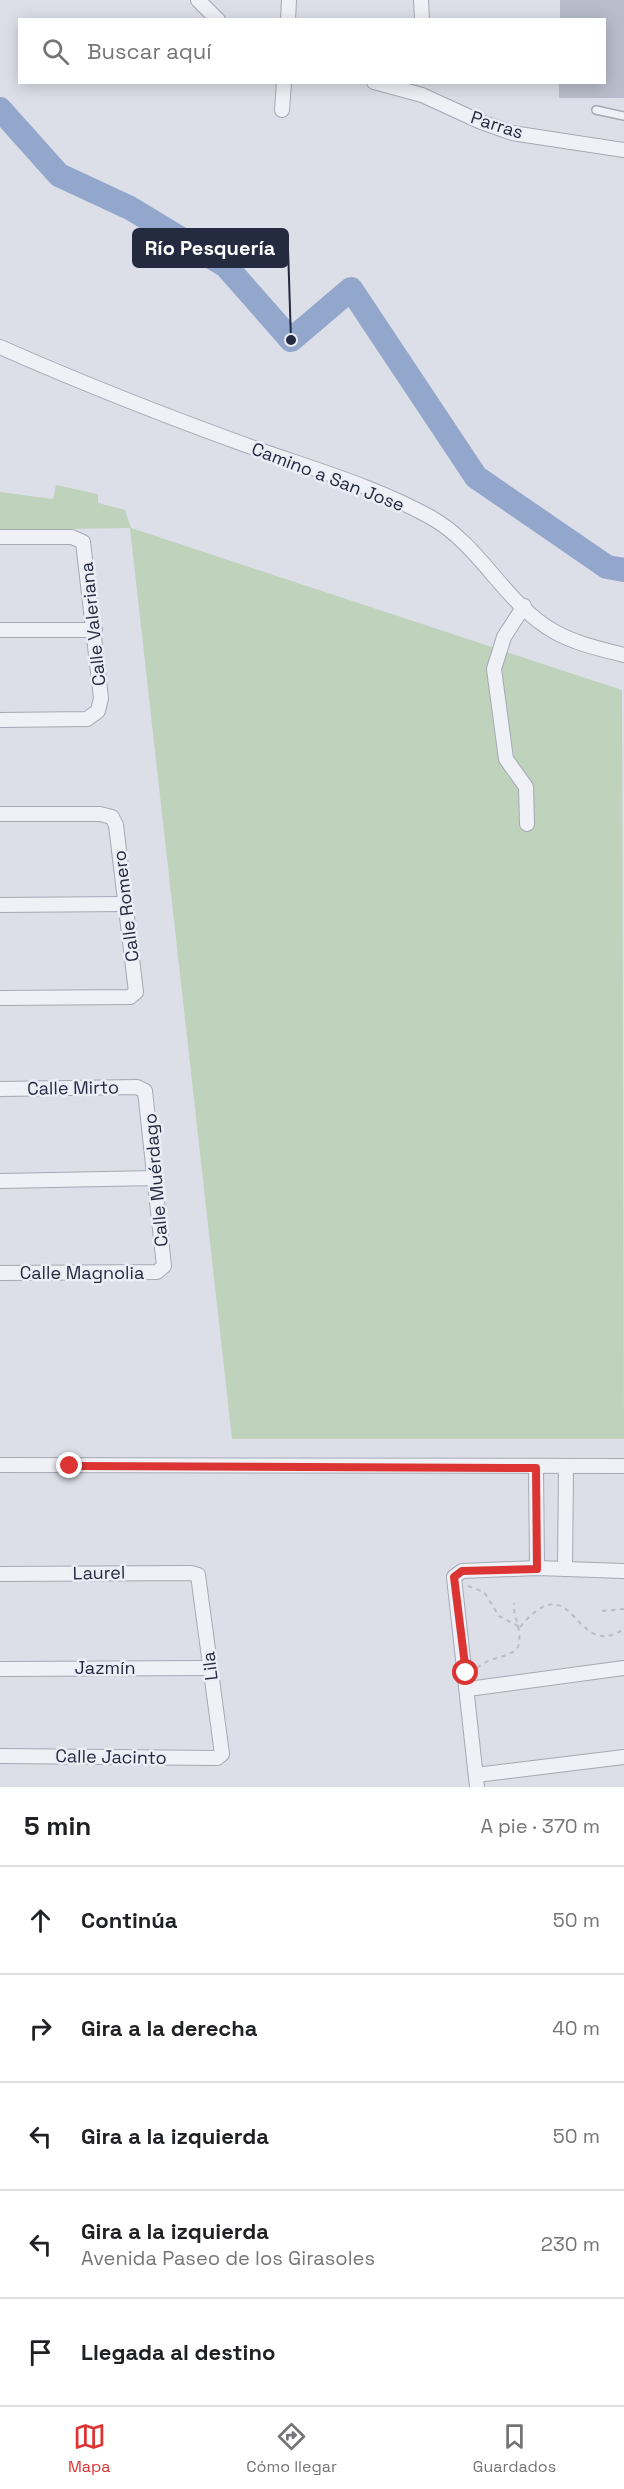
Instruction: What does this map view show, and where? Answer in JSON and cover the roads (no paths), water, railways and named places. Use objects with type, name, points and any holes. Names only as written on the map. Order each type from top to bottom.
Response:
[{"type":"street","points":[[198,0],[216,18]]},
{"type":"street","points":[[288,18],[289,0]]},
{"type":"street","points":[[422,0],[422,18]]},
{"type":"street","points":[[282,110],[284,84]]},
{"type":"street","name":"Parras","points":[[388,84],[422,89],[481,122],[512,133],[624,150]]},
{"type":"street","name":"Camino a San Jose","points":[[0,347],[128,402],[379,493],[433,519],[459,538],[524,606],[554,631],[581,644],[624,655]]},
{"type":"street","name":"Calle Valeriana","points":[[0,537],[79,538],[85,548],[101,686],[98,711],[87,719],[0,720]]},
{"type":"street","points":[[524,606],[504,637],[494,669],[506,759],[526,787],[527,824]]},
{"type":"street","points":[[0,630],[95,630]]},
{"type":"street","name":"Calle Romero","points":[[0,814],[100,814],[112,817],[116,825],[136,989],[134,995],[126,997],[0,998]]},
{"type":"street","points":[[0,905],[124,904]]},
{"type":"street","name":"Calle Mirto","points":[[0,1089],[137,1087],[145,1091]]},
{"type":"street","name":"Calle Muérdago","points":[[145,1091],[156,1178],[163,1269]]},
{"type":"street","points":[[0,1181],[156,1178]]},
{"type":"street","name":"Calle Magnolia","points":[[0,1273],[157,1272],[163,1269]]},
{"type":"street","points":[[0,1465],[536,1468],[624,1466]]},
{"type":"street","points":[[536,1468],[537,1569]]},
{"type":"street","points":[[565,1569],[566,1468]]},
{"type":"street","points":[[624,1571],[565,1569],[462,1571],[454,1577],[477,1781],[624,1757]]},
{"type":"street","name":"Laurel","points":[[0,1575],[191,1573],[198,1575]]},
{"type":"street","name":"Lila","points":[[198,1575],[222,1756]]},
{"type":"street","name":"Jazmín","points":[[0,1668],[210,1668]]},
{"type":"street","points":[[468,1689],[624,1668]]},
{"type":"street","name":"Calle Jacinto","points":[[0,1756],[217,1758],[222,1756]]},
{"type":"lane","points":[[596,110],[624,116]]},
{"type":"waterway","points":[[0,109],[59,175],[130,208],[226,266],[291,340],[351,289],[476,477],[607,567],[624,570]]},
{"type":"place","name":"Río Pesquería","points":[[291,340]]}]
